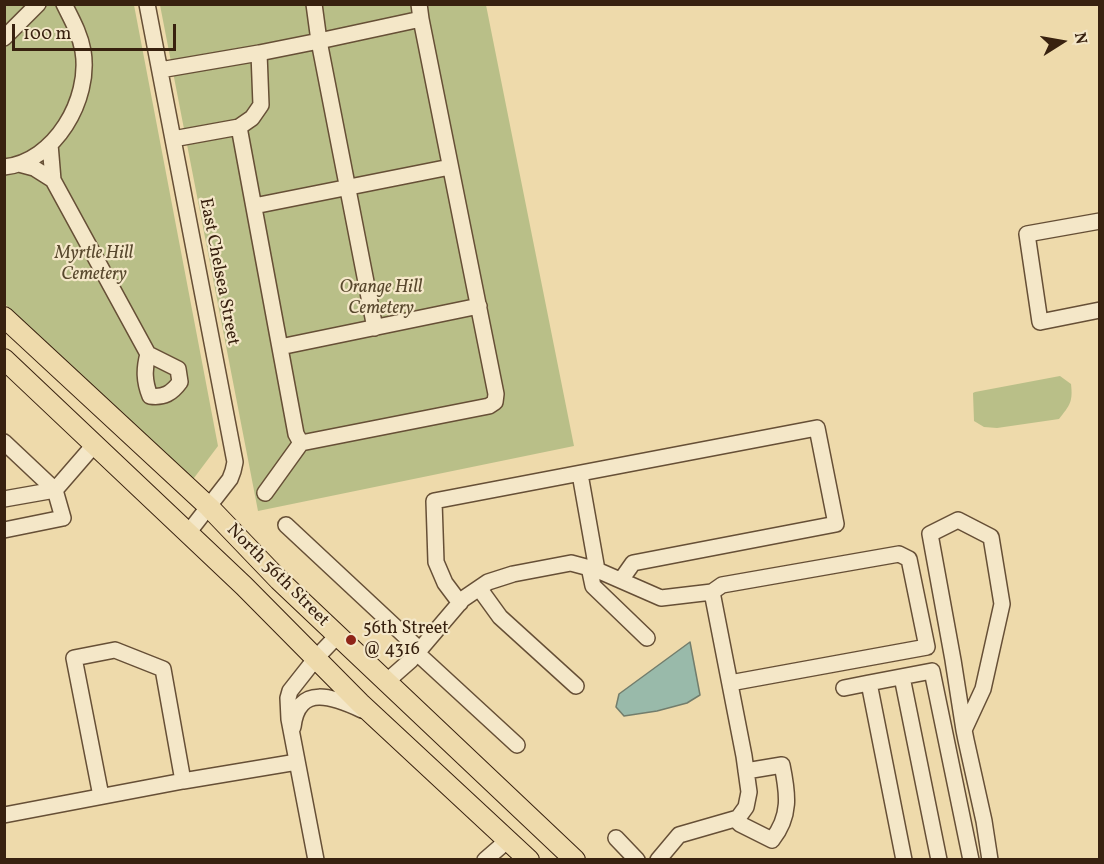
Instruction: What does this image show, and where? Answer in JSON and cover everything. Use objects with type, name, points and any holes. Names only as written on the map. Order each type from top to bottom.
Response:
[{"type":"main road","name":"North 56th Street","points":[[4,317],[209,507],[337,636],[575,860]]},
{"type":"main road","points":[[4,333],[43,368],[59,376],[68,376]]},
{"type":"main road","name":"North 56th Street","points":[[4,359],[244,586],[374,715],[529,860]]},
{"type":"street","points":[[4,38],[38,4]]},
{"type":"street","points":[[12,165],[36,156],[50,144],[66,124],[81,92],[84,73],[83,52],[77,28],[64,4]]},
{"type":"street","name":"East Chelsea Street","points":[[147,4],[235,462],[230,479],[188,533]]},
{"type":"street","points":[[314,4],[319,41],[375,328]]},
{"type":"street","points":[[160,70],[319,41],[420,12],[496,394],[495,402],[489,406],[301,443],[265,493]]},
{"type":"street","points":[[173,139],[239,127],[252,118],[261,105],[258,53]]},
{"type":"street","points":[[239,127],[296,434],[301,443]]},
{"type":"street","points":[[50,144],[52,180],[148,354]]},
{"type":"street","points":[[12,165],[34,168],[52,180]]},
{"type":"street","points":[[254,206],[450,167]]},
{"type":"street","points":[[1100,221],[1028,234],[1040,322],[1100,310]]},
{"type":"street","points":[[280,347],[479,306]]},
{"type":"street","points":[[460,603],[445,583],[436,562],[434,501],[817,428],[836,524],[633,563],[621,580]]},
{"type":"street","points":[[4,442],[55,490],[63,519],[4,530]]},
{"type":"street","points":[[4,499],[55,490],[94,445]]},
{"type":"street","points":[[580,474],[593,568],[593,586],[647,638]]},
{"type":"street","points":[[964,730],[983,689],[1002,604],[992,537],[958,520],[930,534],[964,730],[990,860]]},
{"type":"street","points":[[286,525],[517,745]]},
{"type":"street","points":[[386,682],[411,660],[460,603],[488,582],[513,574],[571,563],[593,568],[661,598],[712,592],[722,585],[899,554],[909,559],[927,647],[730,683]]},
{"type":"street","points":[[479,588],[500,617],[576,686]]},
{"type":"street","points":[[658,860],[679,835],[738,818],[746,807],[749,792],[746,771],[712,592]]},
{"type":"street","points":[[315,860],[289,719],[288,698],[290,691],[316,658],[337,636]]},
{"type":"street","points":[[101,796],[74,658],[115,650],[163,669],[183,781]]},
{"type":"street","points":[[844,688],[932,671],[971,860]]},
{"type":"street","points":[[902,677],[939,860]]},
{"type":"street","points":[[869,683],[904,860]]},
{"type":"street","points":[[292,736],[297,710],[303,703],[318,696],[344,701],[374,715]]},
{"type":"street","points":[[4,814],[297,762]]},
{"type":"street","points":[[735,819],[740,824],[772,840],[779,830],[787,809],[788,791],[782,765],[746,771]]},
{"type":"street","points":[[616,838],[637,860]]},
{"type":"street","points":[[485,860],[508,840]]},
{"type":"green space","name":"Myrtle Hill Cemetery","points":[[4,5],[134,5],[218,446],[191,482],[5,304]]},
{"type":"green space","name":"Orange Hill Cemetery","points":[[160,5],[486,5],[574,446],[258,511]]},
{"type":"green space","points":[[1060,376],[1071,384],[1072,395],[1068,407],[1059,419],[997,428],[984,427],[974,421],[973,393]]},
{"type":"shaded area","points":[[690,642],[700,695],[687,703],[624,716],[616,707],[619,694]]},
{"type":"place","name":"56th Street @ 4316","points":[[351,640]]}]
